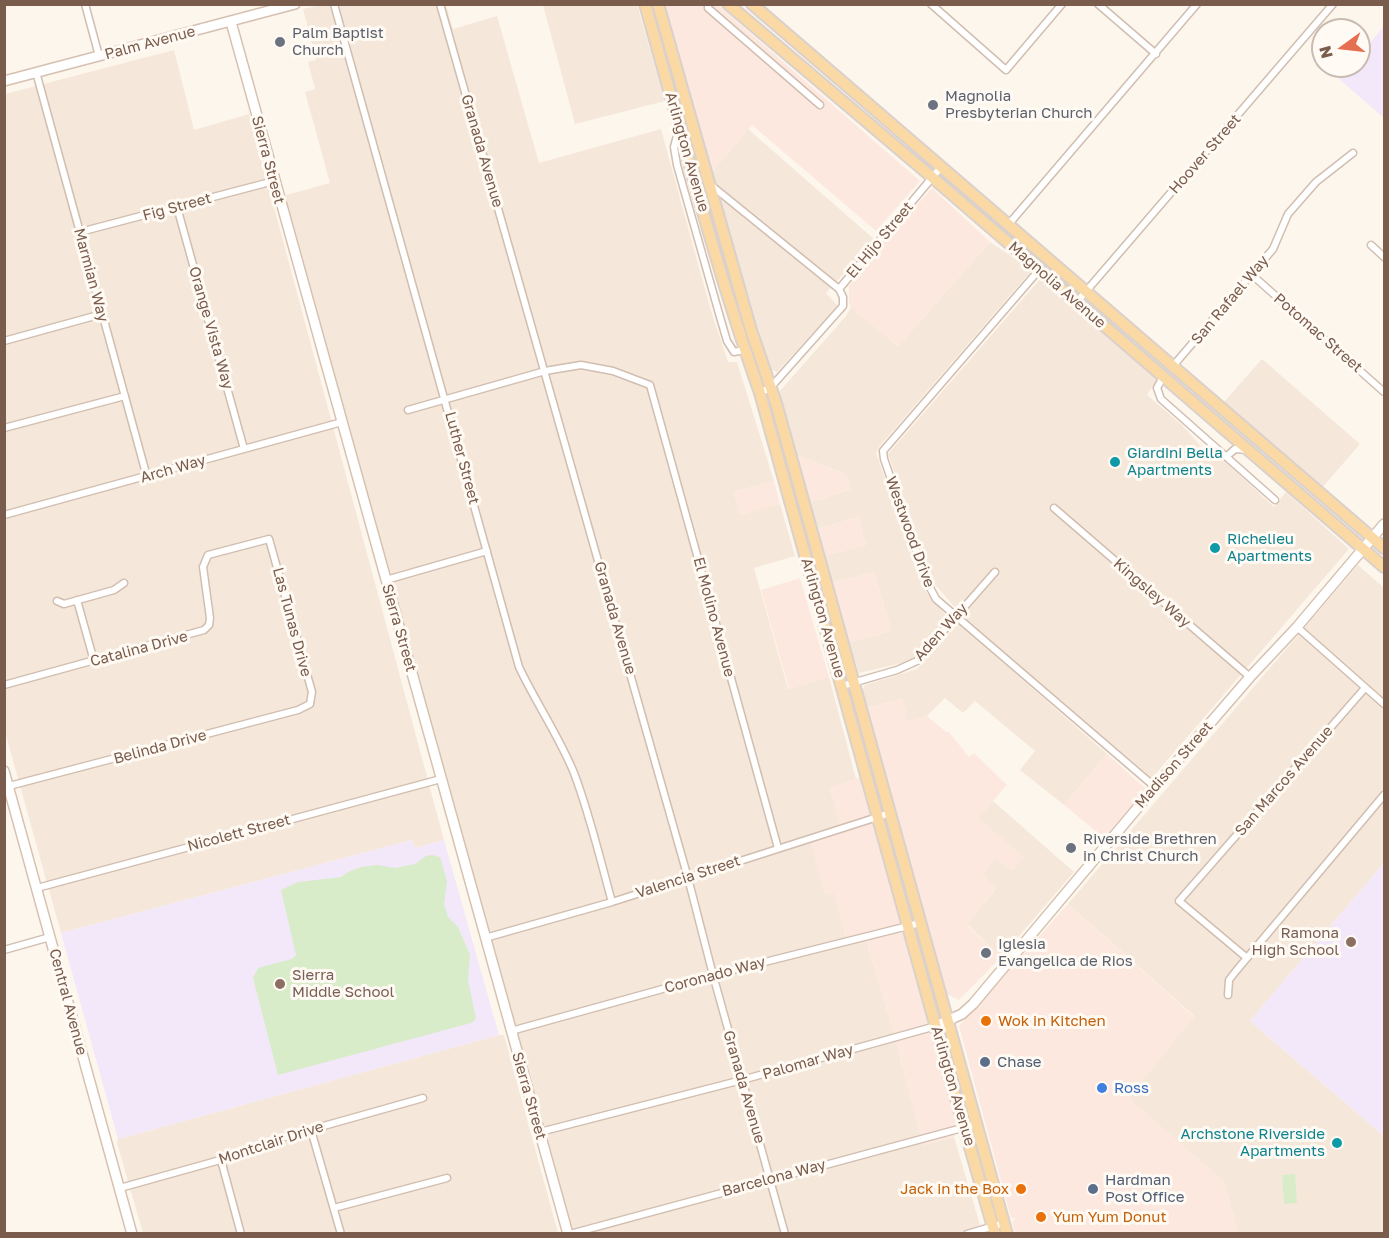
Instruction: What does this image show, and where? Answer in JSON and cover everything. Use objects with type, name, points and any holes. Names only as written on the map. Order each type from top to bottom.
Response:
[{"type":"main road","name":"Arlington Avenue","points":[[645,4],[744,350],[760,393],[877,817],[948,1020],[977,1124],[1000,1229]]},
{"type":"main road","name":"Arlington Avenue","points":[[658,4],[751,330],[771,387],[855,683],[890,813],[936,1026],[964,1127],[1000,1229]]},
{"type":"main road","name":"Magnolia Avenue","points":[[728,4],[1384,567]]},
{"type":"main road","name":"Magnolia Avenue","points":[[752,4],[1384,548]]},
{"type":"street","points":[[85,4],[99,56]]},
{"type":"street","name":"Palm Avenue","points":[[4,81],[295,4]]},
{"type":"street","name":"Luther Street","points":[[334,4],[519,667],[559,740],[574,774],[612,902]]},
{"type":"street","name":"Granada Avenue","points":[[440,4],[688,878],[786,1233]]},
{"type":"street","points":[[708,4],[708,8],[820,105]]},
{"type":"street","points":[[931,4],[1006,70],[1062,4]]},
{"type":"street","points":[[1098,4],[1155,54]]},
{"type":"street","points":[[1008,225],[1197,4]]},
{"type":"street","name":"Hoover Street","points":[[1076,303],[1333,4]]},
{"type":"street","name":"Sierra Street","points":[[231,22],[569,1233]]},
{"type":"street","name":"Marmian Way","points":[[36,72],[147,477]]},
{"type":"street","points":[[679,125],[674,147],[693,224],[727,341],[734,352],[744,350]]},
{"type":"street","name":"San Rafael Way","points":[[1173,366],[1273,249],[1288,214],[1316,182],[1353,153]]},
{"type":"street","name":"El Hijo Street","points":[[760,393],[771,387],[843,306],[843,297],[839,289],[941,167]]},
{"type":"street","name":"Fig Street","points":[[80,232],[274,181]]},
{"type":"street","points":[[709,184],[839,289]]},
{"type":"street","name":"Orange Vista Way","points":[[177,207],[244,448]]},
{"type":"street","points":[[693,224],[706,220]]},
{"type":"street","points":[[1371,245],[1384,257]]},
{"type":"street","name":"Westwood Drive","points":[[1039,270],[883,451],[884,459],[927,582],[936,599],[1155,787]]},
{"type":"street","name":"Potomac Street","points":[[1251,274],[1384,392]]},
{"type":"street","points":[[4,341],[102,314]]},
{"type":"street","name":"El Molino Avenue","points":[[545,371],[580,365],[613,371],[650,385],[778,848]]},
{"type":"street","points":[[408,410],[545,371]]},
{"type":"street","points":[[1163,377],[1157,388],[1161,399],[1275,500]]},
{"type":"street","points":[[4,428],[125,396]]},
{"type":"street","name":"Arch Way","points":[[4,515],[342,422]]},
{"type":"street","points":[[1227,456],[1234,449],[1248,450]]},
{"type":"street","name":"Kingsley Way","points":[[1054,508],[1250,677]]},
{"type":"street","name":"Madison Street","points":[[936,1026],[962,1014],[973,1004],[1155,787],[1250,677],[1297,627],[1384,524]]},
{"type":"street","name":"Catalina Drive","points":[[4,685],[204,630],[209,625],[210,618],[203,567],[208,555],[269,539]]},
{"type":"street","name":"Las Tunas Drive","points":[[269,539],[312,692],[310,704]]},
{"type":"street","points":[[386,580],[487,551]]},
{"type":"street","name":"Aden Way","points":[[842,686],[917,662],[995,572]]},
{"type":"street","points":[[57,601],[64,604],[114,590],[124,583]]},
{"type":"street","points":[[77,600],[94,661]]},
{"type":"street","points":[[1297,627],[1384,704]]},
{"type":"street","name":"San Marcos Avenue","points":[[1247,958],[1179,901],[1365,687]]},
{"type":"street","name":"Belinda Drive","points":[[9,786],[298,710],[310,704]]},
{"type":"street","name":"Central Avenue","points":[[4,771],[132,1233]]},
{"type":"street","name":"Nicolett Street","points":[[37,888],[441,779]]},
{"type":"street","points":[[1228,995],[1229,980],[1384,795]]},
{"type":"street","name":"Valencia Street","points":[[486,938],[612,902],[890,813]]},
{"type":"street","name":"Coronado Way","points":[[511,1031],[713,975],[914,924]]},
{"type":"street","points":[[4,950],[50,937]]},
{"type":"street","name":"Palomar Way","points":[[540,1132],[742,1080],[936,1026]]},
{"type":"street","name":"Montclair Drive","points":[[120,1188],[256,1150],[281,1138],[423,1098]]},
{"type":"street","name":"Barcelona Way","points":[[569,1233],[977,1124]]},
{"type":"street","points":[[311,1130],[341,1233]]},
{"type":"street","points":[[221,1160],[241,1233]]},
{"type":"street","points":[[334,1208],[447,1178]]},
{"type":"street","points":[[967,1233],[1000,1229]]},
{"type":"shaded area","points":[[321,5],[446,5],[453,29],[497,16],[539,163],[661,129],[711,311],[728,362],[737,362],[774,481],[734,492],[740,514],[780,504],[795,556],[754,568],[788,689],[829,677],[856,779],[830,788],[842,829],[825,895],[834,892],[848,944],[866,939],[896,1040],[923,1145],[954,1137],[980,1225],[957,1234],[570,1233],[283,196],[330,183],[305,92],[315,89],[308,62],[316,60],[303,9]]},
{"type":"shaded area","points":[[543,5],[637,5],[665,101],[575,124]]},
{"type":"shaded area","points":[[665,5],[718,5],[920,181],[876,231],[752,125],[712,172]]},
{"type":"shaded area","points":[[1384,26],[1384,118],[1339,79],[1371,78],[1371,42]]},
{"type":"shaded area","points":[[174,50],[194,130],[249,114],[444,840],[415,848],[412,840],[61,933],[5,732],[5,94]]},
{"type":"shaded area","points":[[748,129],[875,240],[826,293],[838,306],[777,372],[770,369],[712,172]]},
{"type":"shaded area","points":[[932,188],[990,242],[898,346],[851,307],[849,286],[864,265]]},
{"type":"shaded area","points":[[990,242],[1032,270],[876,453],[924,589],[948,618],[911,661],[859,673],[849,642],[891,631],[874,572],[832,583],[824,556],[866,545],[858,517],[817,529],[810,502],[851,489],[846,474],[796,455],[779,392],[846,316],[851,307],[898,346]]},
{"type":"shaded area","points":[[1041,278],[1158,378],[1147,395],[1182,425],[1207,453],[1220,457],[1274,507],[1286,492],[1349,549],[1152,778],[964,618],[932,581],[888,454]]},
{"type":"shaded area","points":[[1262,359],[1360,444],[1321,489],[1223,403]]},
{"type":"shaded area","points":[[796,455],[846,474],[851,489],[810,502]]},
{"type":"shaded area","points":[[774,481],[780,504],[740,515],[734,492]]},
{"type":"shaded area","points":[[858,517],[866,545],[824,556],[817,529]]},
{"type":"shaded area","points":[[1358,565],[1384,588],[1384,863],[1250,1021],[1384,1136],[1384,1233],[1238,1233],[1224,1182],[1128,1098],[1194,1016],[1068,904]]},
{"type":"shaded area","points":[[874,572],[891,631],[849,642],[832,583]]},
{"type":"shaded area","points":[[800,578],[829,677],[789,689],[761,590]]},
{"type":"shaded area","points":[[958,623],[1107,754],[1064,805],[1020,770],[1035,751],[975,701],[963,713],[945,698],[927,716],[908,722],[902,699],[866,708],[862,690],[865,685],[917,669]]},
{"type":"shaded area","points":[[902,699],[908,721],[927,716],[946,732],[948,731],[969,757],[974,753],[1007,785],[978,818],[1024,857],[1012,871],[996,858],[982,875],[996,887],[967,925],[1001,957],[959,1000],[947,994],[866,708]]},
{"type":"shaded area","points":[[1107,754],[1146,789],[1104,838],[1064,805]]},
{"type":"shaded area","points":[[861,777],[955,1116],[954,1137],[923,1145],[896,1040],[866,939],[848,944],[834,893],[825,895],[810,840],[841,829],[830,787]]},
{"type":"shaded area","points":[[993,801],[1074,872],[1001,957],[967,924],[996,888],[982,875],[996,858],[1012,871],[978,817]]},
{"type":"shaded area","name":"Sierra Middle School","points":[[412,840],[415,848],[444,840],[499,1035],[118,1139],[61,933]]},
{"type":"shaded area","name":"Ramona High School","points":[[1384,863],[1384,1136],[1250,1021]]},
{"type":"shaded area","points":[[1068,904],[1194,1017],[1129,1098],[1224,1182],[1238,1233],[1015,1233],[1012,1222],[1016,1218],[1011,1218],[959,1026]]},
{"type":"shaded area","points":[[504,1035],[558,1233],[143,1233],[117,1143],[118,1139]]},
{"type":"green space","points":[[426,856],[440,857],[447,881],[444,904],[448,917],[458,927],[470,955],[468,980],[476,1019],[471,1023],[278,1075],[253,978],[258,968],[292,959],[296,955],[281,890],[298,882],[341,877],[361,867],[377,865],[395,868],[415,864]]},
{"type":"green space","points":[[1295,1174],[1297,1203],[1284,1204],[1282,1175]]},
{"type":"place","name":"Palm Baptist Church","points":[[280,42]]},
{"type":"place","name":"Magnolia Presbyterian Church","points":[[933,105]]},
{"type":"place","name":"Giardini Bella Apartments","points":[[1115,462]]},
{"type":"place","name":"Richelieu Apartments","points":[[1215,548]]},
{"type":"place","name":"Riverside Brethren in Christ Church","points":[[1071,848]]},
{"type":"place","name":"Ramona High School","points":[[1351,942]]},
{"type":"place","name":"Iglesia Evangelica de Rios","points":[[986,953]]},
{"type":"place","name":"Sierra Middle School","points":[[280,984]]},
{"type":"place","name":"Wok in Kitchen","points":[[986,1021]]},
{"type":"place","name":"Chase","points":[[985,1062]]},
{"type":"place","name":"Ross","points":[[1102,1088]]},
{"type":"place","name":"Archstone Riverside Apartments","points":[[1337,1143]]},
{"type":"place","name":"Jack in the Box","points":[[1021,1189]]},
{"type":"place","name":"Hardman Post Office","points":[[1093,1189]]},
{"type":"place","name":"Yum Yum Donut","points":[[1041,1217]]}]
